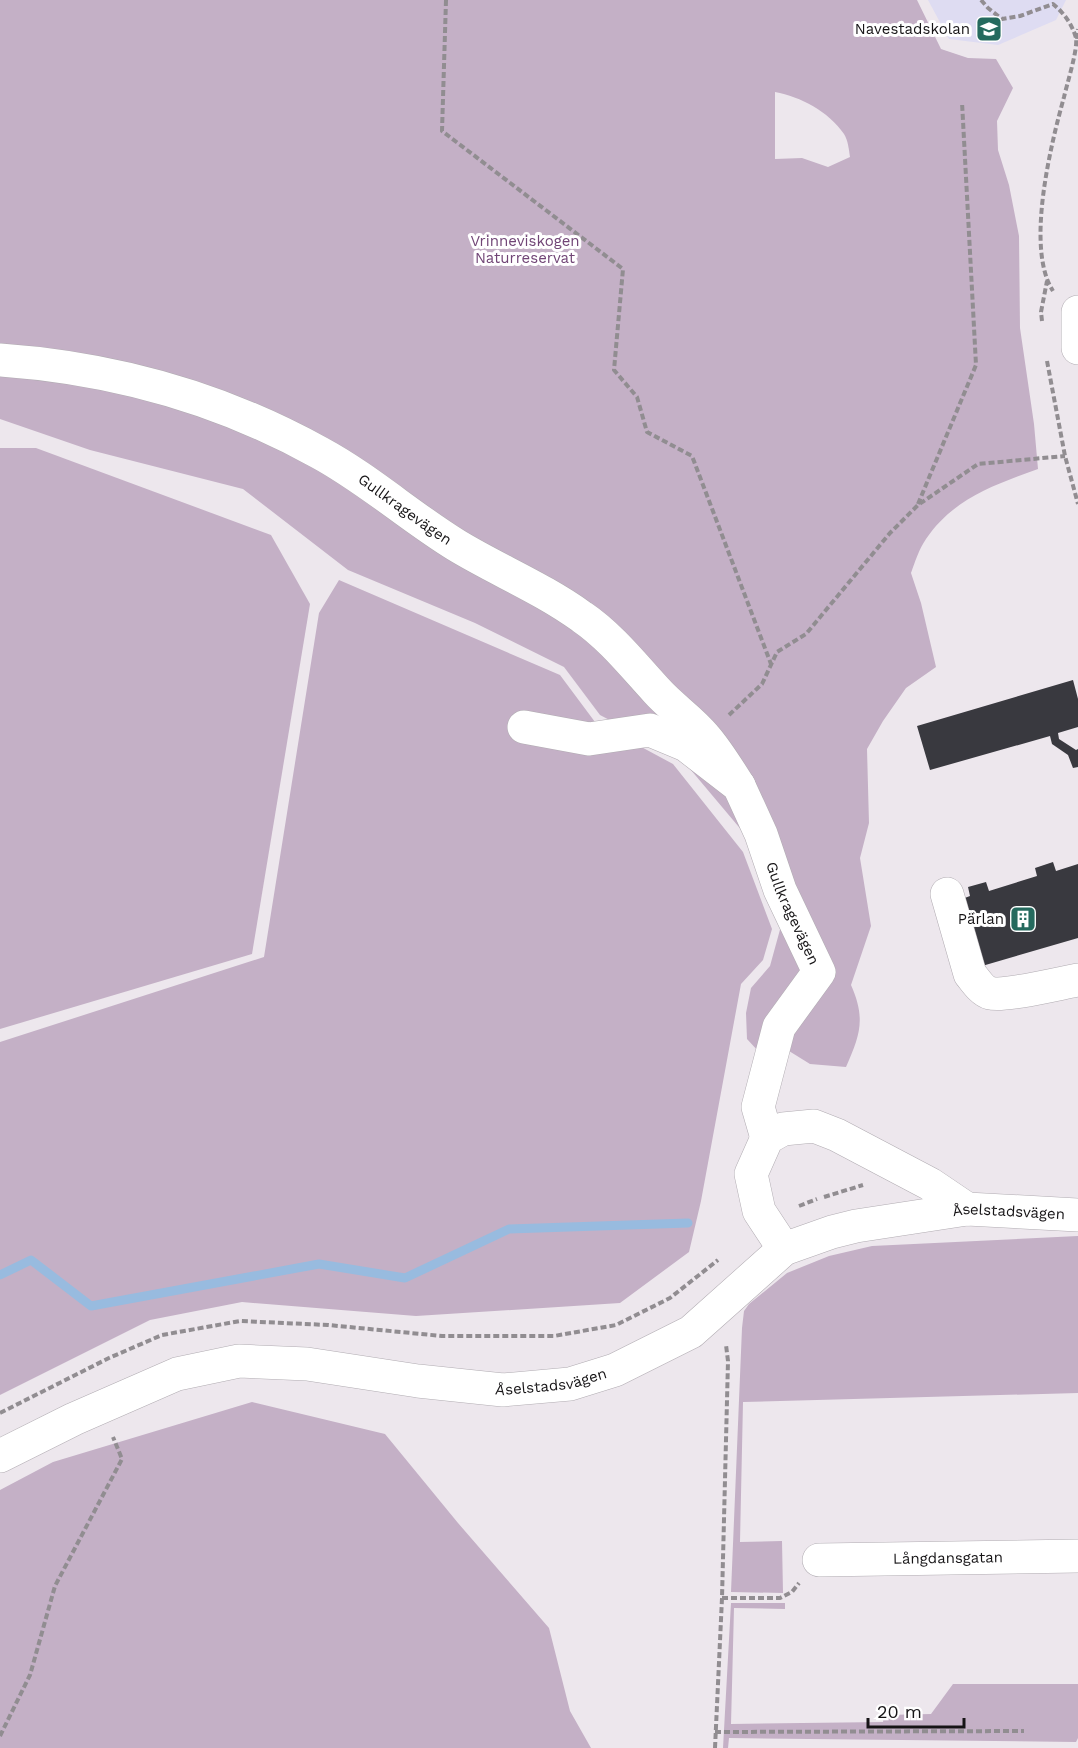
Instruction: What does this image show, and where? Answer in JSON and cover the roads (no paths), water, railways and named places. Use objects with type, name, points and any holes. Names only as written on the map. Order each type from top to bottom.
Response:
[{"type":"street","points":[[1078,312],[1078,348]]},
{"type":"street","name":"Gullkragevägen","points":[[0,360],[37,363],[120,376],[188,394],[269,427],[320,453],[343,466],[455,544],[535,587],[583,617],[608,639],[659,694],[705,736],[739,786],[760,834],[780,890],[819,972],[779,1027],[758,1107],[767,1138]]},
{"type":"street","name":"Gullkragevägen","points":[[524,727],[589,739],[650,730],[686,746],[739,786]]},
{"type":"street","points":[[947,894],[970,974],[990,993],[1012,992],[1078,980]]},
{"type":"street","points":[[784,1249],[759,1211],[751,1174],[767,1138],[783,1129],[814,1126],[837,1135],[930,1184],[967,1209]]},
{"type":"street","name":"Åselstadsvägen","points":[[0,1456],[74,1419],[177,1374],[239,1361],[307,1364],[418,1381],[503,1390],[570,1384],[615,1370],[691,1332],[784,1249],[832,1232],[856,1226],[967,1209],[1078,1215]]},
{"type":"street","name":"Långdansgatan","points":[[819,1560],[1078,1556]]},
{"type":"waterway","points":[[0,1275],[31,1260],[91,1306],[319,1264],[405,1278],[509,1229],[688,1223]]},
{"type":"place","name":"Navestadskolan","points":[[989,29]]},
{"type":"place","name":"Pärlan","points":[[1023,919]]},
{"type":"park label","name":"Vrinneviskogen Naturreservat","points":[[525,250]]}]
